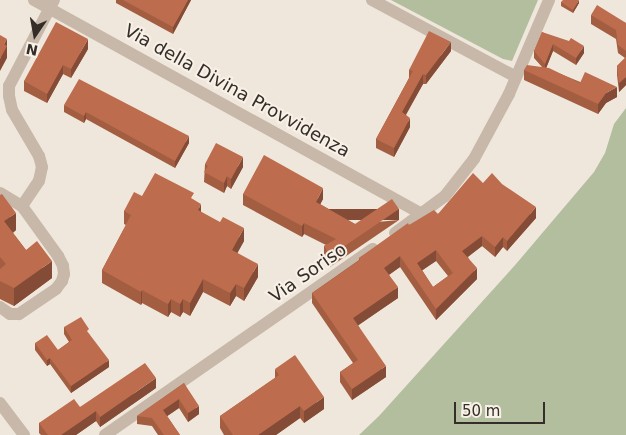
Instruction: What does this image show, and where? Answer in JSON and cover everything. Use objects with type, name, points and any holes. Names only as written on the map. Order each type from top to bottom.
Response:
[{"type":"street","name":"Via della Divina Provvidenza","points":[[34,0],[52,4],[422,214]]},
{"type":"street","points":[[372,0],[516,77]]},
{"type":"street","name":"Via Soriso","points":[[105,435],[384,241],[445,196],[471,164],[491,130],[516,77],[548,0]]},
{"type":"street","points":[[22,206],[39,181],[42,167],[40,156],[12,110],[9,91],[11,81],[52,4]]},
{"type":"street","points":[[0,193],[22,206],[61,262],[63,277],[56,289],[19,314],[10,314],[0,307]]},
{"type":"street","points":[[0,403],[24,435]]},
{"type":"green space","points":[[391,0],[538,0],[512,61],[503,59]]},
{"type":"green space","points":[[626,108],[626,435],[359,435],[379,416],[516,264],[594,172],[605,153],[614,124]]},
{"type":"building","points":[[123,0],[188,0],[173,27]]},
{"type":"building","points":[[563,0],[579,0],[573,10],[561,2]]},
{"type":"building","points":[[597,5],[626,23],[626,51],[618,45],[616,30],[591,15]]},
{"type":"building","points":[[56,22],[88,39],[71,69],[63,65],[47,94],[24,81]]},
{"type":"building","points":[[429,31],[451,42],[426,75],[423,74],[402,112],[410,118],[394,148],[376,139],[413,71],[409,70]]},
{"type":"building","points":[[542,32],[569,41],[571,38],[584,46],[576,58],[553,44],[545,64],[534,51]]},
{"type":"building","points":[[0,35],[7,39],[4,44],[7,46],[0,59]]},
{"type":"building","points":[[626,57],[626,77],[619,83],[617,66]]},
{"type":"building","points":[[527,65],[549,68],[580,83],[585,72],[617,87],[606,93],[598,104],[524,70]]},
{"type":"building","points":[[79,79],[189,136],[175,161],[86,112],[84,116],[64,105]]},
{"type":"building","points":[[216,143],[243,157],[231,179],[227,176],[224,183],[204,172],[208,166],[205,164]]},
{"type":"building","points":[[264,155],[323,188],[316,202],[355,224],[392,199],[399,209],[330,256],[324,246],[336,239],[304,223],[302,226],[243,194]]},
{"type":"building","points":[[155,173],[194,193],[191,198],[201,204],[198,210],[220,222],[223,217],[244,228],[232,250],[258,264],[244,288],[236,284],[230,293],[203,279],[190,303],[183,299],[180,304],[171,299],[168,304],[142,290],[141,292],[102,270],[131,215],[124,211],[134,192],[142,196]]},
{"type":"building","points":[[473,173],[483,183],[492,173],[502,184],[536,207],[507,241],[503,237],[495,247],[482,236],[462,251],[477,268],[436,309],[400,256],[384,268],[398,287],[353,318],[386,366],[352,389],[340,372],[358,360],[312,293],[360,260],[359,258],[408,223],[409,225],[434,210],[438,214]],"holes":[[[436,250],[453,273],[433,287],[417,263]]]},
{"type":"building","points":[[2,194],[16,213],[4,221],[26,250],[37,241],[52,261],[14,288],[0,281],[0,269],[6,264],[0,257],[0,195]]},
{"type":"building","points":[[81,317],[89,329],[87,331],[109,360],[71,386],[50,358],[47,360],[35,343],[47,335],[58,350],[72,340],[64,327]]},
{"type":"building","points":[[295,355],[324,397],[304,411],[300,406],[258,435],[233,435],[220,416],[279,375],[275,369]]},
{"type":"building","points":[[145,363],[156,378],[100,417],[96,411],[61,435],[48,435],[39,423],[74,399],[80,407]]},
{"type":"building","points":[[184,383],[199,406],[188,413],[179,399],[163,410],[180,435],[164,435],[152,418],[137,416]]}]
